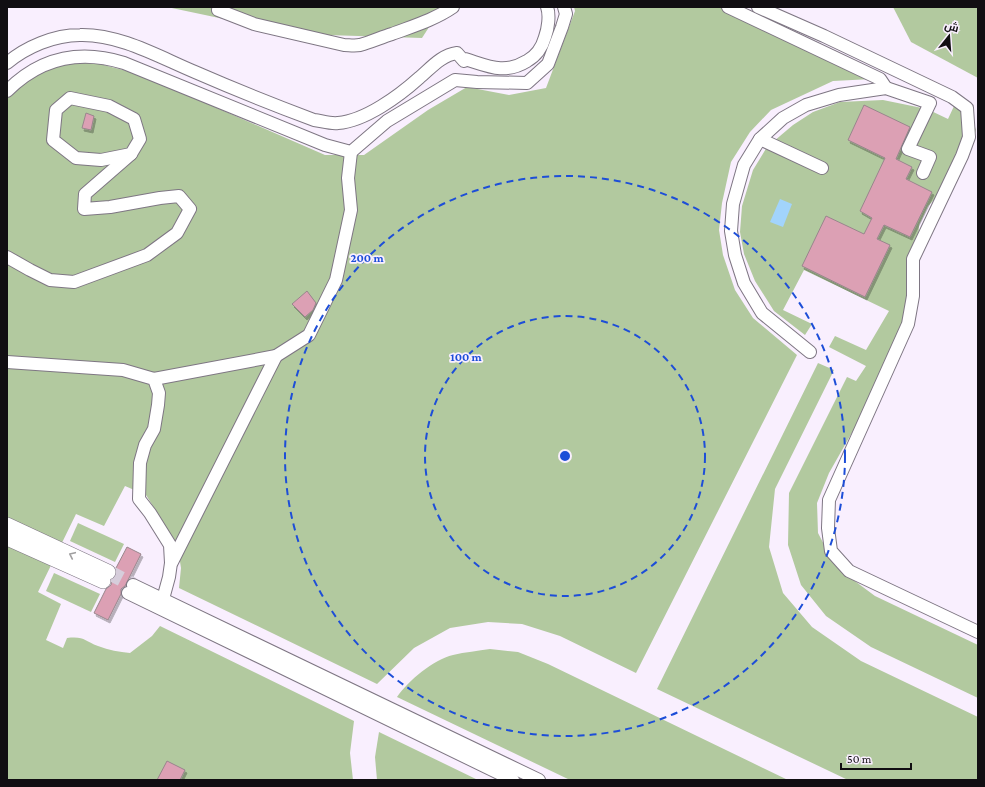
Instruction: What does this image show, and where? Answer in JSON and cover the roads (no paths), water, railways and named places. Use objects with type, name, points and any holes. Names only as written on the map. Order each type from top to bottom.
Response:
[{"type":"main road","points":[[7,525],[105,577],[7,538]]},
{"type":"street","points":[[218,10],[254,24],[344,45],[359,45],[426,22],[453,7]]},
{"type":"street","points":[[7,63],[39,44],[54,39],[80,35],[104,37],[118,40],[306,117],[326,122],[338,123],[352,120],[369,113],[412,84],[434,65],[451,54],[457,54],[464,61],[465,59],[489,67],[501,69],[519,66],[529,60],[542,46],[548,20],[547,7]]},
{"type":"street","points":[[7,362],[123,370],[154,379],[276,356],[309,335],[336,280],[351,210],[348,178],[351,152],[387,121],[455,80],[526,83],[548,64],[566,14],[564,7]]},
{"type":"street","points":[[728,7],[880,79],[886,88]]},
{"type":"street","points":[[758,7],[824,36],[952,97],[967,108],[968,137],[962,156],[913,259],[913,296],[908,324],[829,500],[828,528],[831,551],[850,572],[978,632]]},
{"type":"street","points":[[7,91],[16,81],[45,64],[73,57],[86,56],[113,59],[325,145],[351,152]]},
{"type":"street","points":[[810,352],[762,314],[744,284],[735,255],[731,231],[733,204],[744,165],[760,139],[783,118],[806,105],[838,94],[886,88],[930,103],[908,149],[930,157],[923,173]]},
{"type":"street","points":[[7,257],[50,280],[74,282],[147,255],[177,232],[190,210],[179,196],[110,207],[84,208],[85,194],[131,154],[140,139],[134,119],[109,106],[70,98],[56,110],[53,140],[76,158],[101,160],[131,154]]},
{"type":"street","points":[[760,139],[822,168]]},
{"type":"street","points":[[171,563],[276,356]]},
{"type":"street","points":[[154,379],[159,393],[158,405],[154,429],[145,445],[140,463],[139,499],[150,513],[170,545],[171,563],[162,604]]},
{"type":"street","points":[[130,589],[539,780]]},
{"type":"street","points":[[162,604],[513,780]]},
{"type":"water","points":[[780,199],[792,204],[783,227],[770,222]]},
{"type":"tunnel","points":[[108,572],[133,585]]}]
